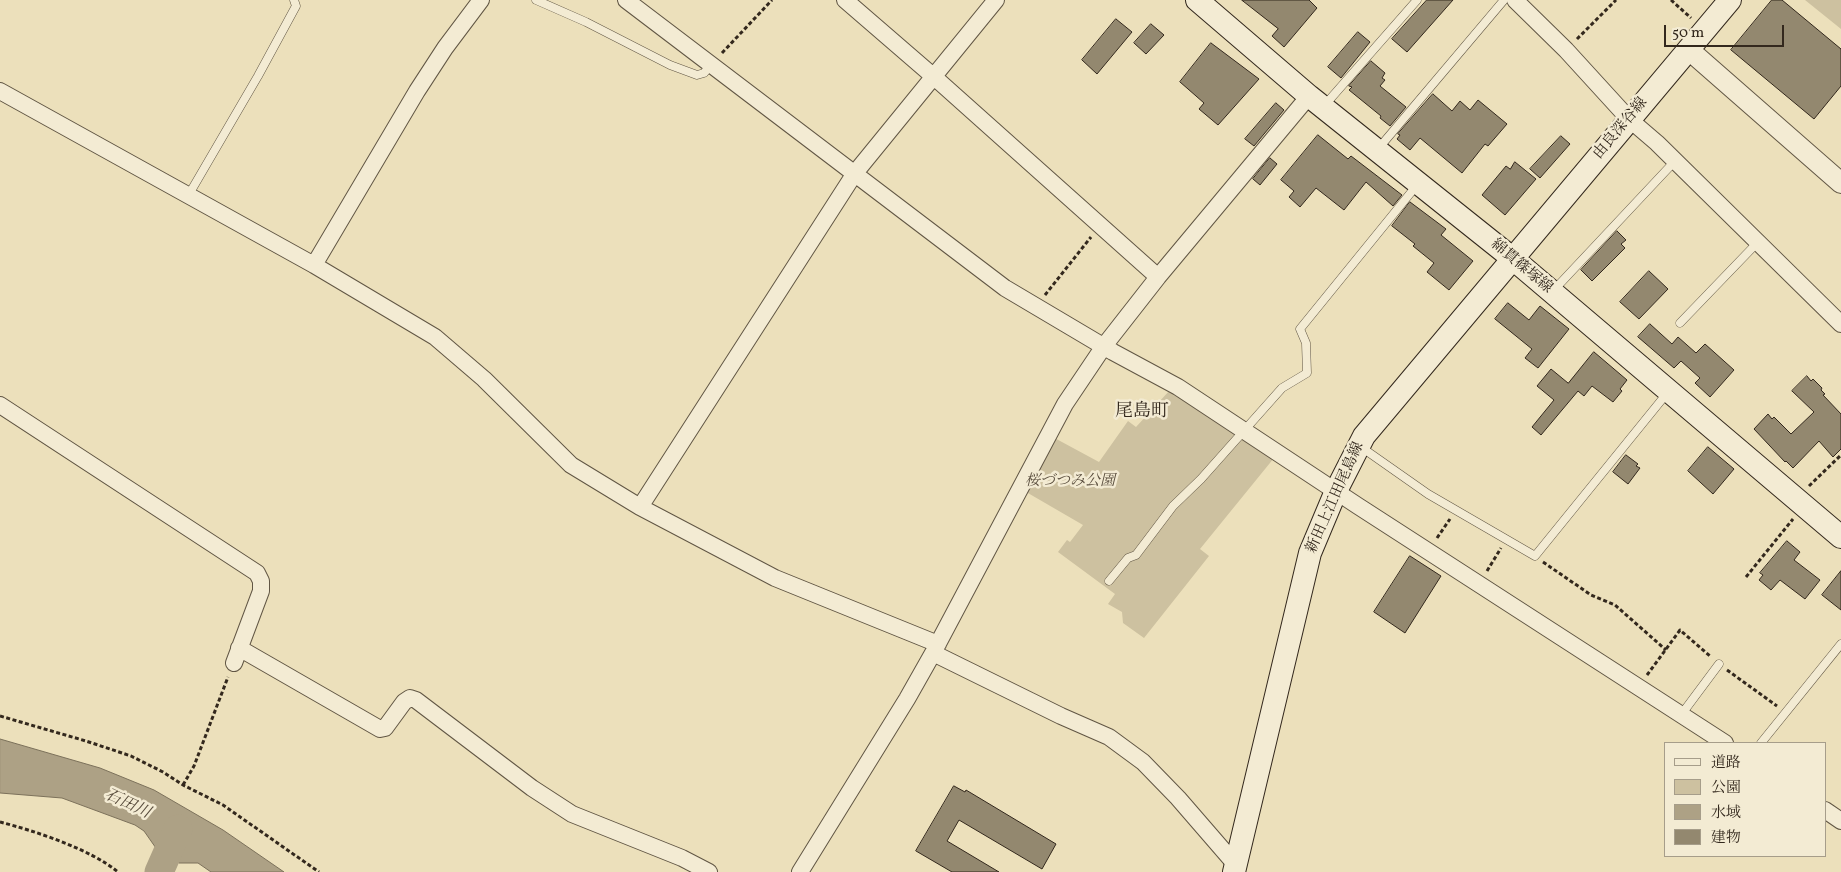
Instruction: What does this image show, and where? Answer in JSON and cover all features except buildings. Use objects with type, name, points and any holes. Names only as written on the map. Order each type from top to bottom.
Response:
[{"type":"main road","name":"綿貫篠塚線","points":[[1197,0],[1316,102],[1512,258],[1841,537]]},
{"type":"main road","name":"由良深谷線","points":[[1512,258],[1730,0]]},
{"type":"main road","name":"新田上江田尾島線","points":[[1235,868],[1310,553],[1336,492],[1364,436],[1512,258]]},
{"type":"street","points":[[314,266],[416,92],[445,48],[481,0]]},
{"type":"street","points":[[626,0],[855,173],[978,269],[1036,307],[1178,387],[1336,492],[1722,742]]},
{"type":"street","points":[[845,0],[934,76],[1158,278]]},
{"type":"street","points":[[640,507],[855,173],[996,0]]},
{"type":"street","points":[[1514,0],[1566,50],[1629,119],[1675,161],[1841,324]]},
{"type":"street","points":[[1688,49],[1841,183]]},
{"type":"street","points":[[0,91],[314,266],[436,337],[484,379],[571,465],[640,507],[775,578],[936,649],[1053,712],[1109,737],[1143,762],[1178,798],[1235,868]]},
{"type":"street","points":[[800,872],[936,649],[1065,404],[1104,346],[1158,278],[1316,102]]},
{"type":"street","points":[[0,405],[257,573],[261,581],[261,592],[237,655],[380,729],[385,728],[404,702],[410,698],[416,700],[532,788],[572,814],[682,858],[709,872]]},
{"type":"street","points":[[1826,811],[1841,821]]},
{"type":"lane","points":[[188,196],[258,76],[296,6],[294,0]]},
{"type":"lane","points":[[536,0],[586,22],[670,65],[697,74],[704,73],[711,65]]},
{"type":"lane","points":[[1316,102],[1417,0]]},
{"type":"lane","points":[[1376,150],[1504,0]]},
{"type":"lane","points":[[1552,292],[1675,161]]},
{"type":"lane","points":[[1109,581],[1128,558],[1136,555],[1173,506],[1201,479],[1282,388],[1307,374],[1306,343],[1300,329],[1418,184]]},
{"type":"lane","points":[[1680,323],[1758,242]]},
{"type":"lane","points":[[1360,445],[1428,494],[1535,556],[1669,391]]},
{"type":"lane","points":[[1762,742],[1841,644]]},
{"type":"lane","points":[[1681,715],[1719,664]]},
{"type":"path","points":[[711,65],[772,0]]},
{"type":"path","points":[[1566,50],[1616,0]]},
{"type":"path","points":[[1671,0],[1704,30]]},
{"type":"path","points":[[1036,307],[1100,226]]},
{"type":"path","points":[[1746,577],[1800,501],[1841,455]]},
{"type":"path","points":[[1428,551],[1456,510]]},
{"type":"path","points":[[1479,584],[1506,539]]},
{"type":"path","points":[[1535,556],[1591,595],[1615,605],[1666,650]]},
{"type":"path","points":[[1638,687],[1680,630],[1719,664],[1786,712]]},
{"type":"path","points":[[183,785],[194,766],[237,655]]},
{"type":"path","points":[[0,716],[86,740],[131,756],[223,805],[319,872]]},
{"type":"path","points":[[0,822],[31,831],[98,858],[118,872]]},
{"type":"green space","points":[[1805,0],[1841,0],[1841,29]]},
{"type":"green space","name":"桜づつみ公園","points":[[1170,390],[1274,458],[1200,549],[1209,556],[1144,638],[1123,623],[1122,612],[1108,604],[1115,594],[1058,552],[1067,540],[1070,542],[1083,525],[1021,489],[1049,435],[1099,462],[1128,421],[1136,427]]},
{"type":"water","name":"石田川","points":[[0,739],[100,768],[154,790],[223,830],[284,872],[211,872],[198,863],[179,863],[158,851],[144,831],[135,825],[62,798],[0,793]]},
{"type":"waterway","points":[[159,872],[178,829]]},
{"type":"district","name":"尾島町","points":[[1142,413]]}]
